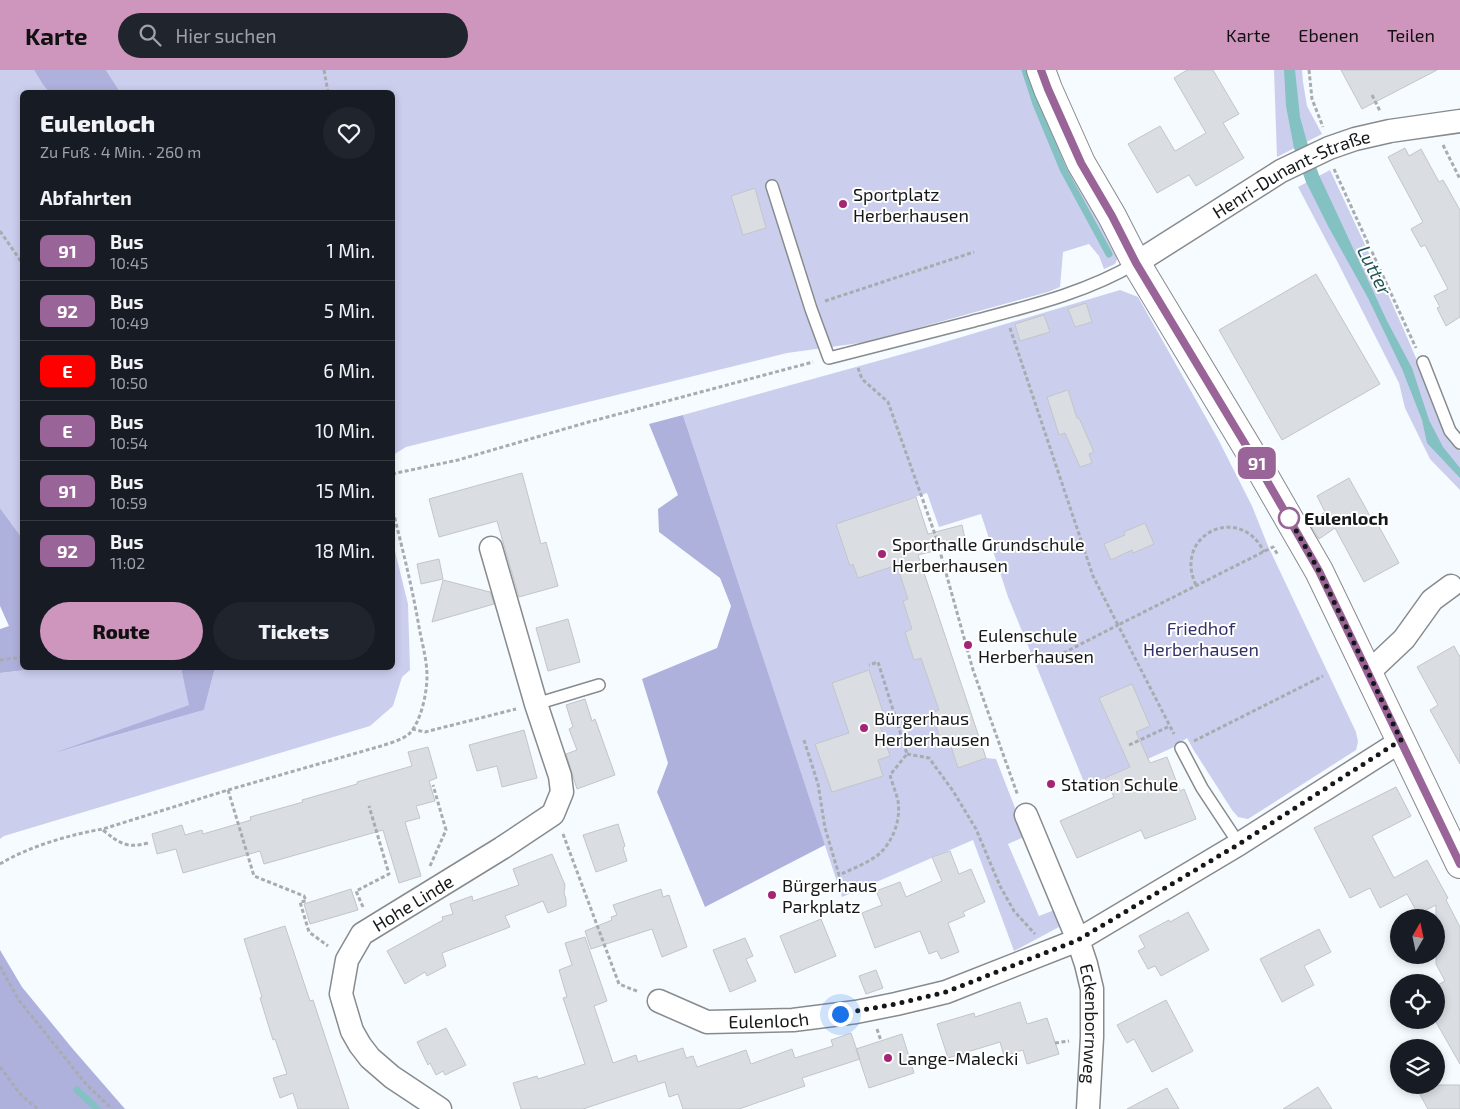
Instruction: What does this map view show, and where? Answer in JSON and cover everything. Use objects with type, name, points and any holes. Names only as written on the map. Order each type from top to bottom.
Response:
[{"type":"street","points":[[1041,70],[1081,163],[1112,216],[1136,263],[1319,571],[1460,864]]},
{"type":"street","name":"Henri-Dunant-Straße","points":[[1136,263],[1281,171],[1327,149],[1355,139],[1390,131],[1460,121]]},
{"type":"street","name":"Hohe Linde","points":[[440,1109],[392,1077],[370,1058],[352,1031],[341,994],[347,960],[362,934],[502,848],[553,814],[562,792],[560,776],[536,704],[491,548]]},
{"type":"street","points":[[1368,673],[1404,639],[1432,600],[1451,586]]},
{"type":"street","name":"Eulenloch","points":[[659,1001],[707,1022],[793,1020],[856,1012],[946,992],[1078,940],[1239,844],[1401,740]]},
{"type":"street","points":[[1026,815],[1078,940]]},
{"type":"street","name":"Eckenbornweg","points":[[1078,940],[1092,989],[1088,1109]]},
{"type":"lane","points":[[772,186],[828,358],[1004,313],[1078,291],[1121,272],[1136,263]]},
{"type":"lane","points":[[1423,362],[1450,431],[1460,443]]},
{"type":"lane","points":[[536,704],[599,685]]},
{"type":"lane","points":[[1181,748],[1202,788],[1239,844]]},
{"type":"path","points":[[324,70],[328,90]]},
{"type":"path","points":[[1308,70],[1312,99],[1324,131],[1327,149],[1333,166],[1423,362]]},
{"type":"path","points":[[1433,124],[1460,178]]},
{"type":"path","points":[[0,231],[20,260]]},
{"type":"path","points":[[819,303],[974,252]]},
{"type":"path","points":[[1004,313],[1093,576],[1181,748],[1323,676]]},
{"type":"path","points":[[852,352],[862,379],[888,402],[936,537],[973,670],[1010,776],[1026,815]]},
{"type":"path","points":[[395,473],[458,460],[585,423],[828,358]]},
{"type":"path","points":[[0,864],[25,851],[381,746],[399,740],[408,734],[420,714],[427,676],[415,603],[395,520]]},
{"type":"path","points":[[1196,585],[1191,571],[1192,555],[1199,541],[1211,531],[1227,527],[1242,530],[1256,539],[1264,552]]},
{"type":"path","points":[[1046,662],[1273,547],[1283,561]]},
{"type":"path","points":[[0,660],[20,658]]},
{"type":"path","points":[[869,665],[878,662],[907,754]]},
{"type":"path","points":[[412,729],[425,732],[536,704]]},
{"type":"path","points":[[1128,745],[1170,726]]},
{"type":"path","points":[[804,740],[818,784],[825,828],[839,875],[878,855],[888,844],[897,824],[899,812],[898,800],[890,775],[907,754]]},
{"type":"path","points":[[907,754],[929,758],[949,784],[976,830],[1000,886],[1014,911],[1051,951]]},
{"type":"path","points":[[413,903],[446,830],[433,785]]},
{"type":"path","points":[[228,790],[254,876],[304,896],[306,901],[300,902],[309,932]]},
{"type":"path","points":[[363,906],[356,890],[389,874],[369,806]]},
{"type":"path","points":[[103,829],[116,841],[133,847],[148,843]]},
{"type":"path","points":[[563,834],[619,984],[659,1001]]},
{"type":"path","points":[[0,966],[18,998],[86,1084],[112,1109]]},
{"type":"path","points":[[0,1067],[21,1095],[38,1109]]},
{"type":"green space","points":[[0,70],[34,70],[47,90],[20,90],[20,535],[0,508]]},
{"type":"green space","points":[[106,70],[1033,70],[1120,253],[1115,264],[1104,269],[1099,256],[1089,244],[1063,252],[1060,287],[1048,292],[867,342],[787,353],[406,447],[395,454],[395,90],[119,90]]},
{"type":"green space","points":[[1274,70],[1302,70],[1307,106],[1322,134],[1277,157]]},
{"type":"green space","points":[[1330,170],[1406,334],[1440,420],[1452,442],[1460,451],[1460,490],[1430,459],[1405,408],[1399,383],[1298,187]]},
{"type":"green space","name":"Friedhof Herberhausen","points":[[1120,290],[1138,297],[1218,439],[1252,506],[1268,546],[1356,732],[1358,742],[1356,750],[1248,819],[1238,817],[1232,810],[1187,738],[1172,748],[1086,787],[1008,597],[981,514],[939,527],[927,493],[837,524],[851,565],[853,564],[858,578],[897,565],[908,599],[903,601],[912,629],[905,632],[914,660],[921,658],[939,710],[932,713],[941,742],[949,740],[958,767],[986,758],[996,759],[1026,836],[1008,844],[1039,916],[1057,909],[1061,919],[1059,927],[1014,951],[973,840],[842,897],[683,415],[928,347]]},
{"type":"green space","points":[[395,551],[408,604],[410,670],[402,677],[393,706],[370,726],[4,836],[0,839],[0,673],[27,670],[181,670],[190,705],[65,750],[204,710],[214,670],[395,670]]},
{"type":"shaded area","points":[[34,70],[106,70],[119,90],[47,90]]},
{"type":"shaded area","points":[[1284,70],[1295,70],[1300,117],[1319,175],[1387,321],[1412,368],[1429,420],[1443,447],[1460,468],[1460,478],[1427,443],[1422,420],[1402,369],[1368,298],[1306,182],[1294,148],[1286,106]]},
{"type":"shaded area","points":[[683,415],[825,845],[705,907],[657,792],[668,763],[642,679],[717,648],[731,606],[720,578],[659,532],[658,509],[678,495],[649,424]]},
{"type":"shaded area","points":[[0,508],[20,535],[20,670],[26,670],[0,673],[0,629],[9,626],[0,606]]},
{"type":"shaded area","points":[[181,670],[214,670],[204,710],[54,753],[189,705]]},
{"type":"shaded area","points":[[0,950],[22,987],[125,1109],[0,1109]]},
{"type":"building","points":[[1187,70],[1213,70],[1239,114],[1223,123],[1244,158],[1196,186],[1189,175],[1157,193],[1128,144],[1160,126],[1175,151],[1206,133],[1174,78]]},
{"type":"building","points":[[1341,70],[1437,70],[1362,109]]},
{"type":"building","points":[[1405,148],[1409,156],[1421,149],[1439,182],[1443,180],[1460,210],[1460,317],[1446,326],[1437,308],[1440,307],[1434,296],[1448,289],[1425,245],[1421,247],[1411,229],[1423,222],[1388,157]]},
{"type":"building","points":[[755,188],[766,228],[743,235],[731,196]]},
{"type":"building","points":[[1316,274],[1380,384],[1282,440],[1219,330]]},
{"type":"building","points":[[1086,303],[1092,322],[1075,327],[1068,309]]},
{"type":"building","points":[[1044,315],[1050,332],[1020,341],[1015,324]]},
{"type":"building","points":[[1068,390],[1077,418],[1079,418],[1094,452],[1089,454],[1092,463],[1080,467],[1065,433],[1059,435],[1047,397]]},
{"type":"building","points":[[522,473],[541,544],[546,542],[558,586],[519,597],[497,521],[439,537],[429,499]]},
{"type":"building","points":[[1349,478],[1399,563],[1364,582],[1335,528],[1319,539],[1309,523],[1325,512],[1317,496]]},
{"type":"building","points":[[916,497],[928,534],[962,525],[966,543],[918,555],[986,758],[958,768],[949,740],[941,742],[932,713],[939,710],[921,658],[914,660],[905,632],[912,629],[903,601],[908,599],[897,565],[858,578],[853,564],[850,566],[836,524]]},
{"type":"building","points":[[1145,523],[1154,544],[1133,553],[1132,550],[1111,560],[1104,544],[1125,535],[1124,532]]},
{"type":"building","points":[[439,559],[443,579],[421,584],[417,564]]},
{"type":"building","points":[[443,580],[490,592],[494,604],[432,622]]},
{"type":"building","points":[[568,619],[580,662],[548,671],[536,628]]},
{"type":"building","points":[[1454,646],[1460,657],[1460,764],[1430,710],[1438,705],[1417,667]]},
{"type":"building","name":"Bürgerhaus Herberhausen","points":[[869,670],[886,721],[879,723],[890,756],[878,760],[883,776],[832,792],[815,744],[849,733],[832,683]]},
{"type":"building","points":[[1132,684],[1150,726],[1136,732],[1150,763],[1167,757],[1180,791],[1184,789],[1196,819],[1145,839],[1141,830],[1077,858],[1060,821],[1114,797],[1105,778],[1130,767],[1099,698]]},
{"type":"building","points":[[585,699],[592,721],[595,719],[615,775],[577,789],[566,754],[577,750],[569,729],[573,727],[566,705]]},
{"type":"building","points":[[524,730],[537,778],[502,787],[497,766],[477,771],[469,745]]},
{"type":"building","points":[[428,747],[437,778],[429,781],[435,801],[416,806],[420,818],[405,822],[421,876],[399,883],[383,830],[264,864],[260,851],[183,873],[176,849],[157,854],[152,834],[182,825],[185,835],[202,830],[203,834],[251,820],[250,817],[303,802],[302,800],[412,766],[408,752]]},
{"type":"building","points":[[1396,787],[1411,816],[1372,836],[1394,878],[1427,860],[1448,898],[1446,900],[1460,927],[1460,1064],[1440,1029],[1445,1029],[1445,974],[1441,974],[1436,964],[1445,964],[1445,909],[1436,909],[1436,905],[1428,909],[1415,909],[1407,894],[1380,908],[1370,888],[1350,898],[1314,828]]},
{"type":"building","points":[[618,824],[625,846],[623,848],[627,861],[596,872],[583,835]]},
{"type":"building","points":[[950,851],[959,874],[971,869],[985,902],[963,912],[965,916],[948,923],[959,952],[941,959],[937,951],[929,954],[920,931],[875,948],[862,913],[882,905],[876,891],[900,882],[906,897],[942,881],[932,857]]},
{"type":"building","points":[[552,854],[565,885],[566,906],[548,913],[543,901],[505,916],[510,927],[442,953],[446,966],[427,976],[425,972],[405,984],[387,951],[443,920],[442,917],[453,914],[450,904],[472,896],[473,901],[519,885],[513,869]]},
{"type":"building","points":[[351,889],[358,910],[310,924],[304,904]]},
{"type":"building","points":[[661,889],[663,897],[669,895],[687,947],[662,957],[652,929],[591,949],[585,931],[612,920],[611,917],[617,915],[613,905]]},
{"type":"building","points":[[1188,912],[1209,950],[1161,976],[1155,966],[1148,969],[1138,951],[1145,947],[1139,936]]},
{"type":"building","points":[[821,919],[836,956],[795,973],[780,936]]},
{"type":"building","points":[[285,926],[310,1001],[313,1000],[349,1109],[298,1109],[293,1093],[280,1098],[273,1078],[287,1074],[275,1039],[273,1040],[244,939]]},
{"type":"building","points":[[1319,929],[1331,952],[1304,966],[1314,985],[1282,1002],[1260,959]]},
{"type":"building","points":[[585,937],[607,1001],[594,1006],[613,1063],[636,1055],[638,1062],[683,1048],[686,1058],[693,1056],[697,1067],[746,1050],[751,1064],[792,1049],[795,1058],[833,1046],[831,1040],[851,1033],[860,1059],[802,1078],[805,1086],[739,1109],[683,1109],[678,1094],[669,1097],[665,1082],[583,1109],[521,1109],[513,1083],[537,1076],[538,1079],[585,1064],[563,998],[567,997],[559,970],[572,965],[565,943]]},
{"type":"building","points":[[745,938],[753,956],[746,959],[756,981],[730,992],[713,950]]},
{"type":"building","points":[[876,970],[883,988],[866,994],[859,976]]},
{"type":"building","points":[[1166,1000],[1193,1051],[1152,1072],[1134,1039],[1127,1043],[1117,1025]]},
{"type":"building","points":[[1020,1002],[1027,1024],[1047,1018],[1059,1054],[1027,1064],[1023,1050],[1004,1056],[1000,1042],[948,1058],[937,1024],[974,1013],[975,1017]]},
{"type":"building","points":[[446,1028],[466,1065],[445,1075],[443,1071],[436,1075],[430,1063],[428,1065],[417,1042]]},
{"type":"building","points":[[902,1034],[914,1073],[869,1088],[856,1049]]},
{"type":"building","points":[[1445,1085],[1460,1085],[1460,1109],[1428,1109],[1420,1094],[1445,1094]]},
{"type":"building","points":[[1318,1087],[1332,1109],[1283,1109]]},
{"type":"building","points":[[1167,1088],[1179,1109],[1127,1109]]},
{"type":"waterway","points":[[1025,70],[1036,104],[1063,169],[1109,254]]},
{"type":"waterway","points":[[77,1090],[97,1109]]},
{"type":"bus line","name":"91","points":[[1041,70],[1081,163],[1112,216],[1136,263],[1262,472],[1319,571],[1460,864]]},
{"type":"place","name":"Sportplatz Herberhausen","points":[[843,204]]},
{"type":"place","name":"Eulenloch","points":[[1289,518]]},
{"type":"place","name":"Sporthalle Grundschule Herberhausen","points":[[882,554]]},
{"type":"place","name":"Eulenschule Herberhausen","points":[[968,645]]},
{"type":"place","name":"Bürgerhaus Herberhausen","points":[[864,728]]},
{"type":"place","name":"Station Schule","points":[[1051,784]]},
{"type":"place","name":"Bürgerhaus Parkplatz","points":[[772,895]]},
{"type":"place","name":"Lange-Malecki","points":[[888,1058]]},
{"type":"route","points":[[840,1014],[896,1004],[946,992],[1078,940],[1239,844],[1401,740],[1319,571],[1289,518]]},
{"type":"water label","name":"Lutter","points":[[1375,270]]}]
